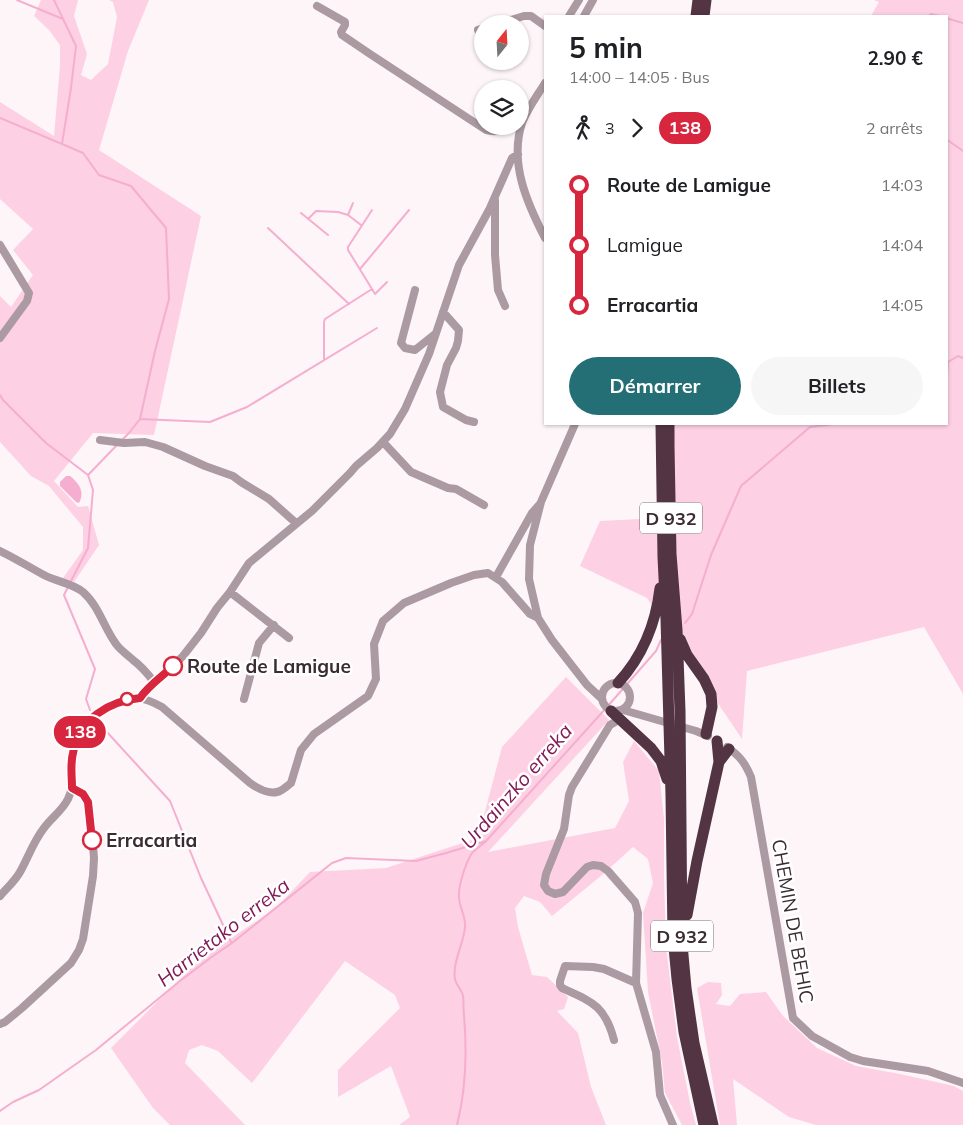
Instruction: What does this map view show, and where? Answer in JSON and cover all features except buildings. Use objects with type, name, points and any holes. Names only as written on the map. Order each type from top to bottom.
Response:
[{"type":"highway","points":[[696,15],[698,0]]},
{"type":"highway","points":[[704,15],[706,0]]},
{"type":"highway","name":"D 932","points":[[661,425],[664,557],[672,630],[682,944],[694,1043],[713,1125]]},
{"type":"highway","name":"D 932","points":[[669,425],[671,554],[676,612],[672,630]]},
{"type":"highway","points":[[623,685],[625,675],[637,658],[653,624],[659,597],[664,557]]},
{"type":"highway","points":[[672,630],[711,694],[712,707],[706,734]]},
{"type":"highway","points":[[606,706],[622,714],[651,748],[665,771],[671,795]]},
{"type":"highway","points":[[682,944],[696,861],[719,762],[717,741]]},
{"type":"highway","name":"D 932","points":[[675,744],[671,795],[673,937],[686,1040],[704,1125]]},
{"type":"highway","points":[[719,762],[729,749]]},
{"type":"street","points":[[570,15],[580,0]]},
{"type":"street","points":[[585,15],[593,0]]},
{"type":"street","points":[[317,6],[345,22],[341,32],[342,35],[474,122]]},
{"type":"street","points":[[529,16],[544,25]]},
{"type":"street","points":[[529,110],[544,85]]},
{"type":"street","points":[[520,135],[518,154],[522,185],[544,236]]},
{"type":"street","points":[[140,698],[154,682],[183,656],[249,563],[312,511],[390,434],[405,410],[429,354],[459,264],[494,199],[512,158],[518,154]]},
{"type":"street","points":[[494,199],[498,290],[505,306]]},
{"type":"street","points":[[0,245],[28,293],[27,301],[0,338]]},
{"type":"street","points":[[415,290],[400,343],[405,348],[415,350],[436,334]]},
{"type":"street","points":[[443,312],[458,330],[458,341],[447,365],[440,392],[442,407],[466,420],[474,422]]},
{"type":"street","points":[[575,425],[541,502],[530,545],[529,580],[538,618],[552,640],[606,706]]},
{"type":"street","points":[[100,440],[124,443],[145,442],[163,447],[233,476],[269,499],[296,523]]},
{"type":"street","points":[[383,442],[411,472],[448,488],[456,489],[484,505]]},
{"type":"street","points":[[496,577],[532,513],[541,502]]},
{"type":"street","points":[[0,551],[44,575],[81,590],[103,618],[118,646],[154,682]]},
{"type":"street","points":[[0,896],[19,874],[44,827],[68,800],[72,788],[71,765],[73,752],[79,734],[86,723],[104,708],[127,699],[140,698],[149,700],[162,707],[256,787],[276,792],[291,783],[301,750],[314,734],[368,696],[376,679],[374,644],[383,621],[404,603],[451,583],[474,575],[488,573],[502,582],[530,614],[538,618]]},
{"type":"street","points":[[230,592],[289,638]]},
{"type":"street","points":[[244,699],[259,643],[274,625]]},
{"type":"street","points":[[587,685],[604,689],[610,684],[623,685],[631,697],[630,703],[610,725],[572,787],[564,829],[546,874],[544,884],[548,892],[555,894],[563,892],[586,867],[593,865],[602,866],[635,902],[638,914],[636,983],[656,1052],[660,1095],[673,1125]]},
{"type":"street","points":[[604,689],[606,706]]},
{"type":"street","points":[[630,703],[639,714]]},
{"type":"street","name":"CHEMIN DE BEHIC","points":[[622,714],[639,714],[706,734],[739,756],[746,764],[752,777],[793,1018],[812,1036],[850,1057],[862,1061],[928,1071],[963,1083]]},
{"type":"street","points":[[0,1024],[22,1008],[72,962],[83,939],[94,858],[88,802],[83,794],[72,788]]},
{"type":"street","points":[[614,1040],[604,1014],[593,1003],[562,988],[560,985],[565,966],[593,967],[613,972],[636,983]]},
{"type":"shaded area","points":[[41,0],[78,0],[74,16],[87,54],[81,75],[91,80],[108,64],[117,17],[113,2],[109,0],[149,0],[128,51],[99,150],[201,216],[154,435],[93,433],[54,481],[78,507],[88,506],[99,545],[74,582],[63,578],[83,550],[83,527],[49,486],[31,476],[0,442],[0,296],[11,307],[33,275],[13,250],[33,229],[0,199],[0,102],[54,136],[60,45],[49,30],[34,16]]},
{"type":"shaded area","points":[[874,0],[963,0],[963,694],[924,627],[747,671],[742,739],[647,598],[580,566],[600,521],[661,518],[674,425],[948,425],[948,15],[872,15],[879,2]]},
{"type":"shaded area","points":[[66,476],[70,476],[80,488],[81,499],[79,503],[60,486],[60,482]]},
{"type":"shaded area","points":[[566,677],[609,720],[488,852],[615,828],[629,801],[623,762],[634,741],[659,771],[664,819],[666,947],[677,1037],[696,1125],[682,1125],[665,1093],[662,1062],[648,992],[643,913],[653,883],[648,859],[633,847],[552,916],[540,902],[524,896],[515,908],[518,927],[532,975],[547,977],[568,997],[564,1009],[557,1011],[578,1033],[591,1087],[606,1125],[399,1125],[410,1117],[391,1066],[338,1097],[338,1070],[400,1008],[395,995],[345,961],[252,1083],[218,1051],[202,1045],[189,1050],[185,1063],[245,1125],[170,1125],[153,1108],[111,1048],[201,958],[275,909],[310,872],[386,868],[478,838],[502,747]]},
{"type":"shaded area","points":[[708,982],[721,983],[722,995],[716,1004],[730,1006],[740,994],[766,992],[783,1016],[817,1048],[856,1066],[954,1086],[963,1091],[963,1125],[816,1125],[789,1117],[733,1079],[737,1125],[720,1125],[697,988]]},
{"type":"waterway","points":[[17,0],[63,19]]},
{"type":"waterway","points":[[54,0],[76,46],[62,144],[83,153],[99,175],[131,186],[166,228],[169,299],[140,419],[122,440]]},
{"type":"waterway","points":[[930,15],[935,15]]},
{"type":"waterway","points":[[948,19],[963,23]]},
{"type":"waterway","points":[[0,118],[62,144]]},
{"type":"waterway","points":[[948,140],[963,151]]},
{"type":"waterway","points":[[348,215],[353,203]]},
{"type":"waterway","points":[[324,360],[325,319],[372,289],[348,250],[348,247],[372,210]]},
{"type":"waterway","points":[[360,269],[409,210]]},
{"type":"waterway","points":[[308,219],[316,211],[338,212],[348,215],[361,225]]},
{"type":"waterway","points":[[301,213],[328,235]]},
{"type":"waterway","points":[[268,228],[349,304]]},
{"type":"waterway","points":[[372,289],[375,294],[387,282]]},
{"type":"waterway","points":[[140,419],[210,422],[247,407],[377,328]]},
{"type":"waterway","name":"Urdainzko erreka","points":[[948,362],[958,356],[963,358]]},
{"type":"waterway","points":[[0,395],[46,443],[88,475],[93,490],[88,548],[71,581]]},
{"type":"waterway","name":"Urdainzko erreka","points":[[685,623],[692,614],[711,555],[741,486],[810,427],[826,425]]},
{"type":"waterway","points":[[88,475],[117,445]]},
{"type":"waterway","points":[[68,587],[64,595],[95,669],[86,699],[90,710]]},
{"type":"waterway","name":"Urdainzko erreka","points":[[457,1125],[464,1084],[465,1042],[463,996],[456,981],[455,966],[465,927],[459,901],[459,892],[467,862],[472,853],[486,841],[656,651],[661,640]]},
{"type":"waterway","points":[[95,719],[170,801],[201,878],[231,942]]},
{"type":"waterway","name":"Harrietako erreka","points":[[0,1111],[13,1102],[39,1090],[96,1050],[180,981],[232,943],[332,863],[346,858],[416,861],[486,841]]},
{"type":"bus line","name":"138","points":[[92,840],[88,802],[83,794],[72,788],[71,765],[79,734],[95,714],[104,708],[127,699],[140,698],[154,682],[173,666]]},
{"type":"place","name":"Route de Lamigue","points":[[173,666]]},
{"type":"place","name":"Erracartia","points":[[92,840]]}]
